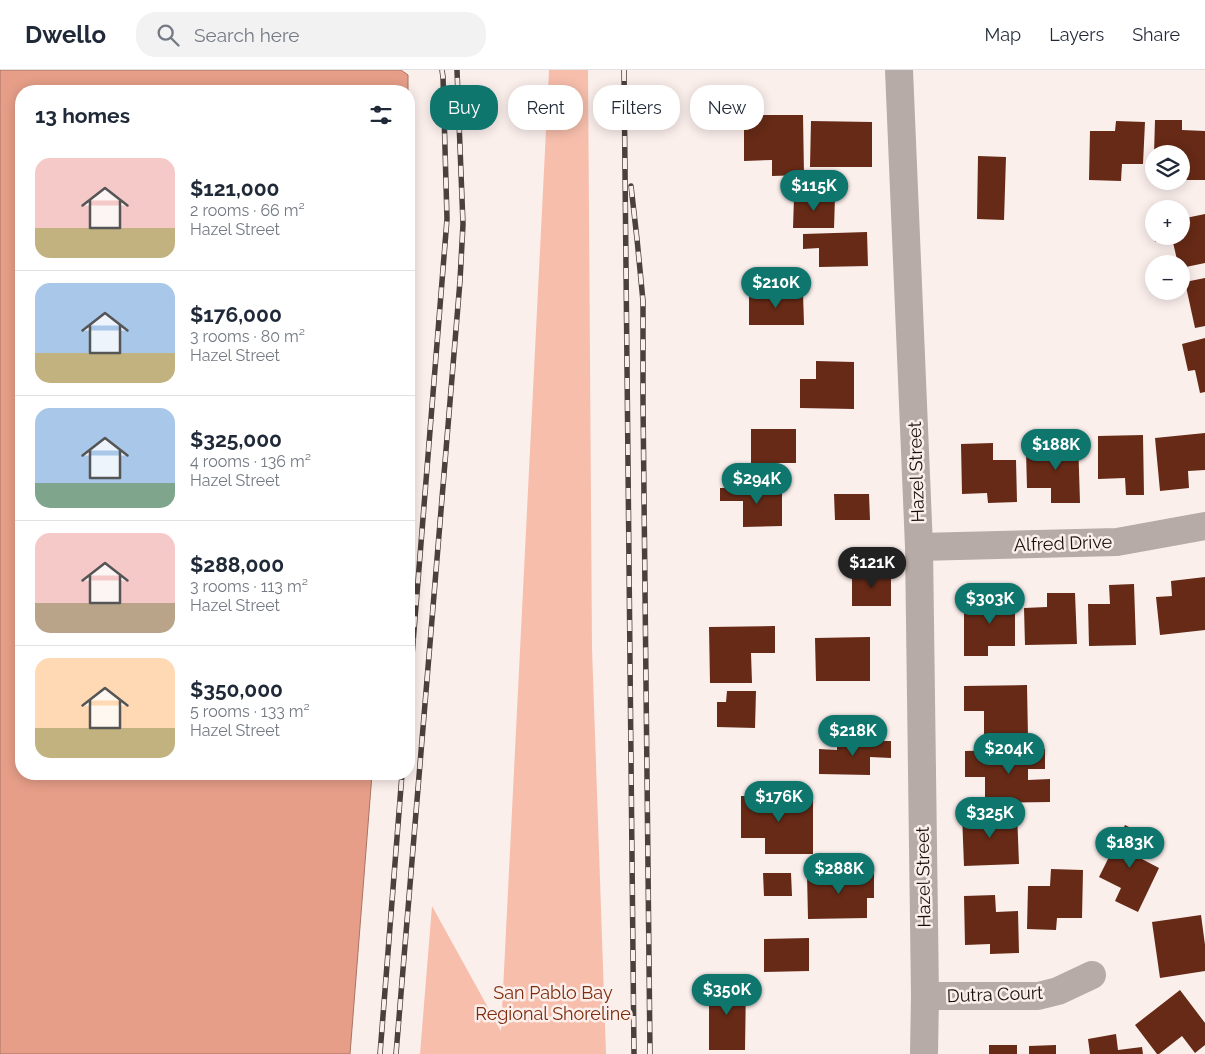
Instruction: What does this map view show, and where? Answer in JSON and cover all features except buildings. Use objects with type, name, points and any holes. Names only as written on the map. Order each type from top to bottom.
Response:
[{"type":"street","name":"Hazel Street","points":[[899,70],[919,547],[925,996],[924,1054]]},
{"type":"street","name":"Alfred Drive","points":[[919,547],[1117,542],[1205,526]]},
{"type":"street","name":"Dutra Court","points":[[925,996],[1038,996],[1058,991],[1092,975]]},
{"type":"green space","name":"San Pablo Bay Regional Shoreline","points":[[549,70],[588,70],[592,648],[606,1054],[420,1054],[432,906],[501,1031],[546,130],[583,130],[583,85],[548,85]]},
{"type":"shaded area","points":[[0,70],[401,70],[408,75],[408,85],[15,85],[15,780],[372,780],[350,1054],[0,1054]]},
{"type":"railway","points":[[415,618],[447,219],[442,70]]},
{"type":"railway","points":[[396,1054],[460,281],[463,224],[457,70]]},
{"type":"railway","points":[[624,70],[634,1054]]},
{"type":"railway","points":[[631,186],[643,301],[650,1054]]},
{"type":"railway","points":[[380,1054],[402,780]]}]
